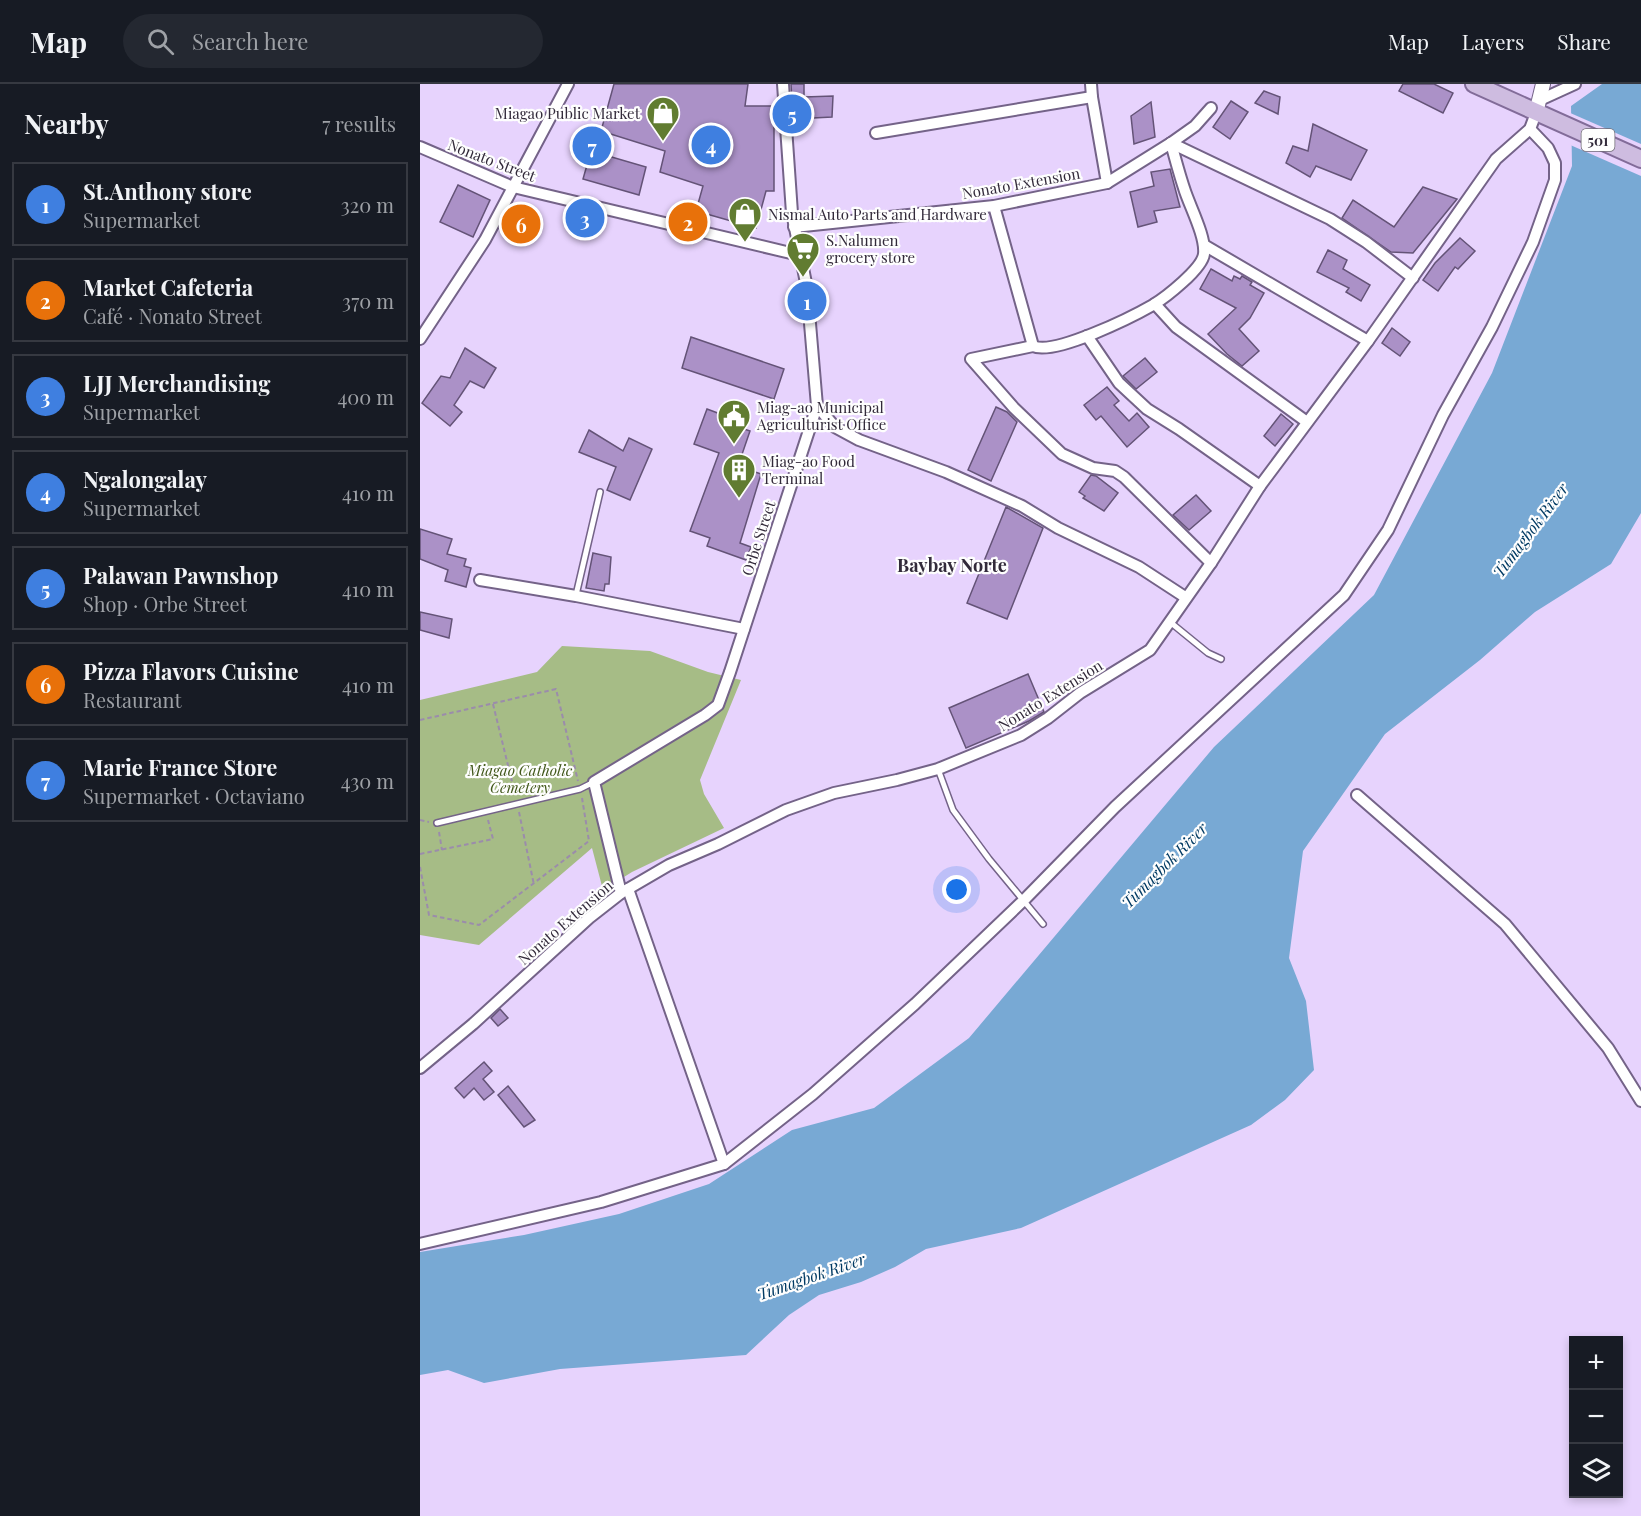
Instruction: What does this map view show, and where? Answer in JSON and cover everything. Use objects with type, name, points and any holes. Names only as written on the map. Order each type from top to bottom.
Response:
[{"type":"main road","name":"501","points":[[1474,84],[1538,106],[1555,122],[1641,159]]},
{"type":"street","points":[[420,339],[485,240],[568,84]]},
{"type":"street","name":"Orbe Street","points":[[594,782],[705,716],[718,705],[817,406],[807,288],[794,227],[783,84]]},
{"type":"street","points":[[1091,84],[1107,183]]},
{"type":"street","points":[[1538,106],[1543,84]]},
{"type":"street","points":[[1538,106],[1575,84]]},
{"type":"street","points":[[876,133],[1092,97]]},
{"type":"street","name":"Nonato Extension","points":[[420,1068],[456,1039],[589,918],[624,891],[669,865],[718,844],[786,810],[834,793],[938,769],[1021,735],[1048,718],[1080,693],[1150,650],[1211,563],[1260,486],[1368,341],[1496,159],[1530,129],[1538,106]]},
{"type":"street","name":"Nonato Extension","points":[[794,227],[994,206],[1107,183],[1195,126],[1211,108]]},
{"type":"street","points":[[420,1244],[601,1202],[724,1164],[839,1072],[915,1004],[1024,900],[1114,807],[1344,595],[1388,530],[1443,415],[1492,327],[1533,242],[1555,180],[1555,163],[1548,148],[1530,129]]},
{"type":"street","points":[[1171,143],[1204,245],[1203,256],[1197,268],[1155,304],[1070,343],[1040,349],[1033,346],[971,359],[1014,408],[1062,454],[1093,468],[1115,471],[1124,477],[1211,563]]},
{"type":"street","points":[[1171,143],[1330,219],[1366,242],[1413,278]]},
{"type":"street","name":"Nonato Street","points":[[420,147],[513,187],[800,259]]},
{"type":"street","points":[[994,206],[1033,346]]},
{"type":"street","points":[[1204,245],[1368,341]]},
{"type":"street","points":[[1155,304],[1176,327],[1306,422]]},
{"type":"street","points":[[1087,336],[1119,383],[1147,410],[1179,429],[1260,486]]},
{"type":"street","points":[[817,406],[835,427],[859,440],[937,468],[1022,506],[1058,528],[1139,567],[1185,597]]},
{"type":"street","points":[[480,580],[744,629]]},
{"type":"street","points":[[594,782],[624,891],[724,1164]]},
{"type":"street","points":[[1357,795],[1505,924],[1608,1048],[1641,1101]]},
{"type":"lane","points":[[576,596],[600,492]]},
{"type":"lane","points":[[1170,622],[1208,653],[1221,659]]},
{"type":"lane","points":[[938,769],[953,810],[989,859],[1043,924]]},
{"type":"lane","points":[[437,823],[580,789],[594,782]]},
{"type":"path","points":[[420,720],[556,688],[569,736],[589,841],[479,925],[429,915],[420,867]]},
{"type":"path","points":[[420,855],[493,839],[486,812]]},
{"type":"path","points":[[437,823],[442,850]]},
{"type":"green space","name":"Miagao Catholic Cemetery","points":[[562,646],[650,651],[708,672],[741,680],[700,780],[704,794],[724,828],[632,872],[603,890],[592,848],[479,945],[420,935],[420,700],[537,672]]},
{"type":"water","name":"Tumagbok River","points":[[1602,84],[1641,84],[1641,513],[1611,564],[1535,612],[1480,660],[1385,734],[1303,851],[1289,958],[1306,1001],[1314,1070],[1285,1100],[1251,1125],[1021,1228],[926,1249],[895,1267],[861,1282],[819,1295],[789,1315],[746,1355],[560,1369],[484,1383],[448,1370],[420,1375],[420,1252],[524,1235],[619,1214],[709,1184],[792,1130],[874,1108],[969,1038],[1214,747],[1374,595],[1492,373],[1572,166],[1571,106]]},
{"type":"pier","points":[[1568,112],[1641,144],[1641,176],[1568,144]]},
{"type":"building","points":[[614,84],[748,84],[745,106],[777,106],[778,120],[774,120],[774,191],[766,191],[756,228],[696,211],[703,186],[660,172],[665,151],[601,131]]},
{"type":"building","points":[[791,84],[804,84],[804,97],[833,96],[832,117],[793,119]]},
{"type":"building","points":[[1403,84],[1434,84],[1453,93],[1443,113],[1399,91]]},
{"type":"building","points":[[1264,91],[1280,97],[1278,114],[1255,103]]},
{"type":"building","points":[[1231,101],[1248,112],[1230,139],[1213,127]]},
{"type":"building","points":[[1151,102],[1155,137],[1134,144],[1131,116]]},
{"type":"building","points":[[1313,124],[1367,150],[1351,180],[1316,166],[1310,177],[1286,163],[1293,146],[1308,151]]},
{"type":"building","points":[[591,151],[646,167],[639,195],[583,179]]},
{"type":"building","points":[[1170,169],[1180,207],[1154,211],[1157,222],[1138,227],[1130,192],[1154,186],[1151,172]]},
{"type":"building","points":[[458,185],[490,200],[473,237],[440,222]]},
{"type":"building","points":[[1423,187],[1457,199],[1413,253],[1391,252],[1342,218],[1353,200],[1394,227]]},
{"type":"building","points":[[517,206],[538,221],[527,238],[504,226]]},
{"type":"building","points":[[1460,238],[1475,251],[1458,269],[1455,267],[1438,291],[1423,280],[1435,263]]},
{"type":"building","points":[[1328,250],[1347,260],[1343,269],[1370,285],[1361,301],[1346,292],[1349,288],[1317,272]]},
{"type":"building","points":[[1211,269],[1232,281],[1234,276],[1240,279],[1242,276],[1252,282],[1250,285],[1264,293],[1250,318],[1239,329],[1259,351],[1242,366],[1208,334],[1236,308],[1200,289]]},
{"type":"building","points":[[1392,328],[1410,342],[1400,356],[1382,343]]},
{"type":"building","points":[[691,337],[784,369],[774,399],[682,368]]},
{"type":"building","points":[[465,348],[496,368],[484,388],[470,381],[454,405],[462,412],[450,426],[422,403],[441,376],[450,378]]},
{"type":"building","points":[[1145,358],[1157,372],[1136,389],[1123,376]]},
{"type":"building","points":[[1107,387],[1119,401],[1114,405],[1129,421],[1137,413],[1149,427],[1127,447],[1101,416],[1096,420],[1084,405]]},
{"type":"building","points":[[996,407],[1007,412],[1017,422],[991,481],[968,470]]},
{"type":"building","points":[[707,409],[731,418],[729,424],[750,431],[738,466],[761,474],[740,543],[751,547],[746,560],[707,546],[710,538],[690,531],[719,453],[694,444]]},
{"type":"building","points":[[1281,414],[1293,424],[1275,446],[1264,436]]},
{"type":"building","points":[[589,430],[623,451],[629,438],[652,449],[630,500],[607,490],[616,467],[579,452]]},
{"type":"building","points":[[1091,475],[1096,476],[1118,493],[1104,511],[1083,498],[1085,496],[1079,492]]},
{"type":"building","points":[[1196,495],[1211,511],[1189,530],[1173,515]]},
{"type":"building","points":[[1006,507],[1043,528],[1007,619],[967,603]]},
{"type":"building","points":[[420,529],[452,539],[447,554],[466,559],[464,566],[471,568],[466,587],[445,581],[448,570],[420,559]]},
{"type":"building","points":[[593,553],[611,557],[609,584],[605,584],[604,591],[586,588]]},
{"type":"building","points":[[420,612],[452,619],[449,638],[420,630]]},
{"type":"building","points":[[1028,674],[1044,712],[1029,721],[966,748],[949,708]]},
{"type":"building","points":[[500,1009],[508,1018],[498,1026],[491,1018]]},
{"type":"building","points":[[484,1062],[492,1071],[483,1079],[494,1092],[484,1100],[474,1088],[464,1098],[455,1088]]},
{"type":"building","points":[[508,1086],[535,1120],[524,1127],[498,1095]]},
{"type":"place","name":"Palawan Pawnshop","points":[[792,114]]},
{"type":"place","name":"Miagao Public Market","points":[[663,142]]},
{"type":"place","name":"Ngalongalay","points":[[711,145]]},
{"type":"place","name":"Marie France Store","points":[[592,146]]},
{"type":"place","name":"LJJ Merchandising","points":[[585,218]]},
{"type":"place","name":"Market Cafeteria","points":[[688,222]]},
{"type":"place","name":"Pizza Flavors Cuisine","points":[[521,224]]},
{"type":"place","name":"Nismal Auto Parts and Hardware","points":[[745,243]]},
{"type":"place","name":"S.Nalumen grocery store","points":[[803,278]]},
{"type":"place","name":"St.Anthony store","points":[[807,301]]},
{"type":"place","name":"Miag-ao Municipal Agriculturist Office","points":[[734,445]]},
{"type":"place","name":"Miag-ao Food Terminal","points":[[739,499]]},
{"type":"district","name":"Baybay Norte","points":[[952,565]]}]
